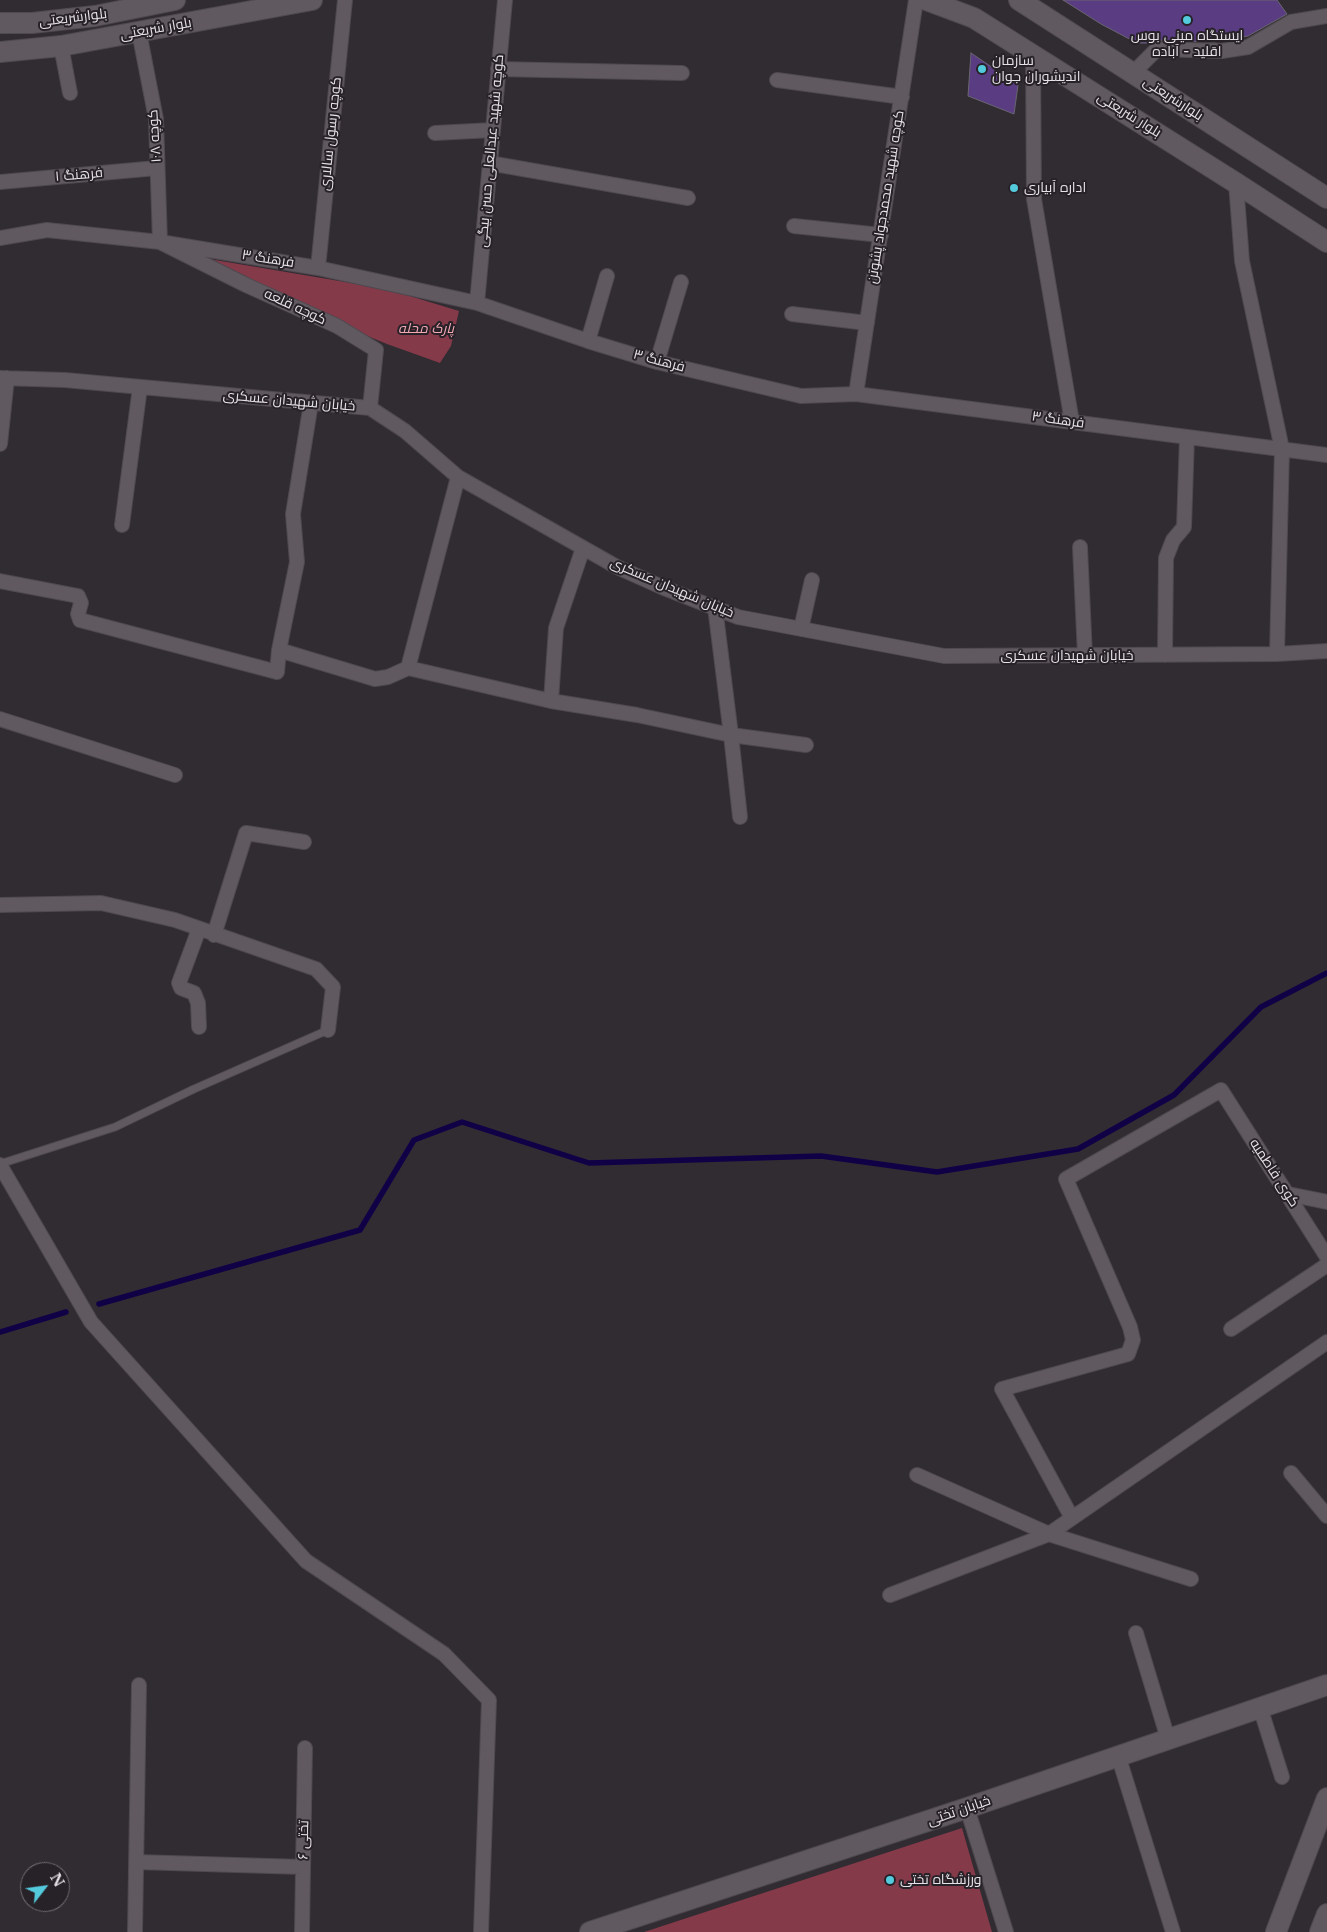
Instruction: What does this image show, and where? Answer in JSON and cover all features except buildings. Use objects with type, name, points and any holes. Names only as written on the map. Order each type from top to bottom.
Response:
[{"type":"main road","name":"بلوارشریعتی","points":[[0,23],[32,23],[95,16],[175,0]]},
{"type":"main road","name":"بلوار شریعتی","points":[[0,52],[61,46],[312,0]]},
{"type":"main road","name":"بلوار شریعتی","points":[[926,0],[974,18],[1236,182],[1327,242]]},
{"type":"main road","name":"بلوارشریعتی","points":[[1019,0],[1327,198]]},
{"type":"main road","name":"خیابان تختی","points":[[590,1932],[967,1808],[1327,1685]]},
{"type":"main road","points":[[1276,1932],[1327,1798]]},
{"type":"main road","points":[[1320,1932],[1327,1914]]},
{"type":"street","name":"کوچه رسول سالاری","points":[[318,268],[345,0]]},
{"type":"street","name":"کوچه شهید عبدالعلی حسن بیگی","points":[[477,303],[505,0]]},
{"type":"street","name":"کوچه شهید محمدجواد پشوتن","points":[[856,394],[916,0]]},
{"type":"street","points":[[1132,73],[1157,49],[1222,51],[1248,47],[1292,22],[1327,16]]},
{"type":"street","name":"کوچه ۱۰۸","points":[[139,32],[156,119],[160,242]]},
{"type":"street","points":[[61,46],[70,93]]},
{"type":"street","points":[[1033,54],[1034,199],[1072,422]]},
{"type":"street","points":[[498,68],[682,73]]},
{"type":"street","points":[[778,80],[902,97]]},
{"type":"street","points":[[435,133],[493,130]]},
{"type":"street","points":[[489,163],[688,198]]},
{"type":"street","name":"فرهنگ ۱","points":[[0,182],[157,168]]},
{"type":"street","points":[[1236,182],[1242,261],[1282,449],[1277,654]]},
{"type":"street","points":[[794,226],[881,234]]},
{"type":"street","name":"فرهنگ ۳","points":[[0,238],[47,230],[160,242],[318,268],[477,303],[588,341],[657,362],[801,396],[856,394],[1327,456]]},
{"type":"street","name":"کوچه قلعه","points":[[160,242],[246,285],[337,326],[376,350],[370,408]]},
{"type":"street","points":[[588,341],[607,276]]},
{"type":"street","points":[[657,362],[681,282]]},
{"type":"street","points":[[792,314],[867,323]]},
{"type":"street","points":[[0,444],[3,378]]},
{"type":"street","name":"خیابان شهیدان عسکری","points":[[3,378],[65,380],[370,408],[405,431],[458,477],[583,548],[617,567],[664,588],[715,606],[738,617],[944,656],[1277,654],[1327,651]]},
{"type":"street","points":[[122,524],[140,387]]},
{"type":"street","points":[[0,581],[78,596],[82,602],[78,614],[80,620],[277,672],[278,650],[297,562],[292,514],[311,403]]},
{"type":"street","points":[[1165,655],[1166,558],[1173,540],[1184,527],[1186,438]]},
{"type":"street","points":[[408,668],[458,477]]},
{"type":"street","points":[[1080,547],[1085,656]]},
{"type":"street","points":[[551,701],[556,628],[583,548]]},
{"type":"street","points":[[801,629],[812,580]]},
{"type":"street","points":[[715,606],[740,817]]},
{"type":"street","points":[[278,650],[375,679],[388,677],[408,668],[551,701],[636,715],[731,735],[806,745]]},
{"type":"street","points":[[0,719],[175,775]]},
{"type":"street","points":[[214,934],[246,833],[304,842]]},
{"type":"street","points":[[0,905],[101,903],[175,920],[316,969],[334,987],[328,1030]]},
{"type":"street","points":[[198,1027],[198,1003],[194,993],[181,988],[179,983],[199,929]]},
{"type":"street","name":"کوی فاطمیه","points":[[1072,1518],[1002,1389],[1128,1354],[1133,1340],[1130,1327],[1066,1178],[1220,1090],[1327,1257]]},
{"type":"street","points":[[0,1164],[90,1322],[306,1561],[444,1654],[489,1700],[481,1932]]},
{"type":"street","points":[[1288,1194],[1327,1202]]},
{"type":"street","points":[[1231,1328],[1327,1264]]},
{"type":"street","points":[[890,1595],[1049,1534],[1327,1342]]},
{"type":"street","points":[[1291,1473],[1327,1516]]},
{"type":"street","points":[[917,1475],[1049,1534],[1191,1579]]},
{"type":"street","points":[[1136,1633],[1168,1739]]},
{"type":"street","points":[[135,1932],[139,1685]]},
{"type":"street","points":[[1260,1707],[1282,1777]]},
{"type":"street","name":"تختی ۶","points":[[302,1932],[305,1748]]},
{"type":"street","points":[[1118,1755],[1173,1932]]},
{"type":"street","points":[[967,1808],[1006,1932]]},
{"type":"street","points":[[136,1862],[303,1867]]},
{"type":"lane","points":[[0,1164],[115,1127],[194,1089],[328,1030]]},
{"type":"green space","name":"پارک محله","points":[[209,259],[387,289],[459,311],[451,346],[440,363],[387,344],[204,269]]},
{"type":"green space","name":"ورزشگاه تختی","points":[[962,1828],[992,1932],[644,1932]]},
{"type":"waterway","points":[[99,1304],[360,1230],[414,1140],[462,1122],[589,1163],[821,1156],[937,1172],[1078,1149],[1174,1095],[1261,1007],[1327,973]]},
{"type":"waterway","points":[[0,1332],[66,1312]]},
{"type":"place","name":"ایستگاه مینی بوس اقلید - آباده","points":[[1187,20]]},
{"type":"place","name":"سازمان اندیشوران جوان","points":[[982,69]]},
{"type":"place","name":"اداره آبیاری","points":[[1014,188]]},
{"type":"place","name":"ورزشگاه تختی","points":[[890,1880]]}]
